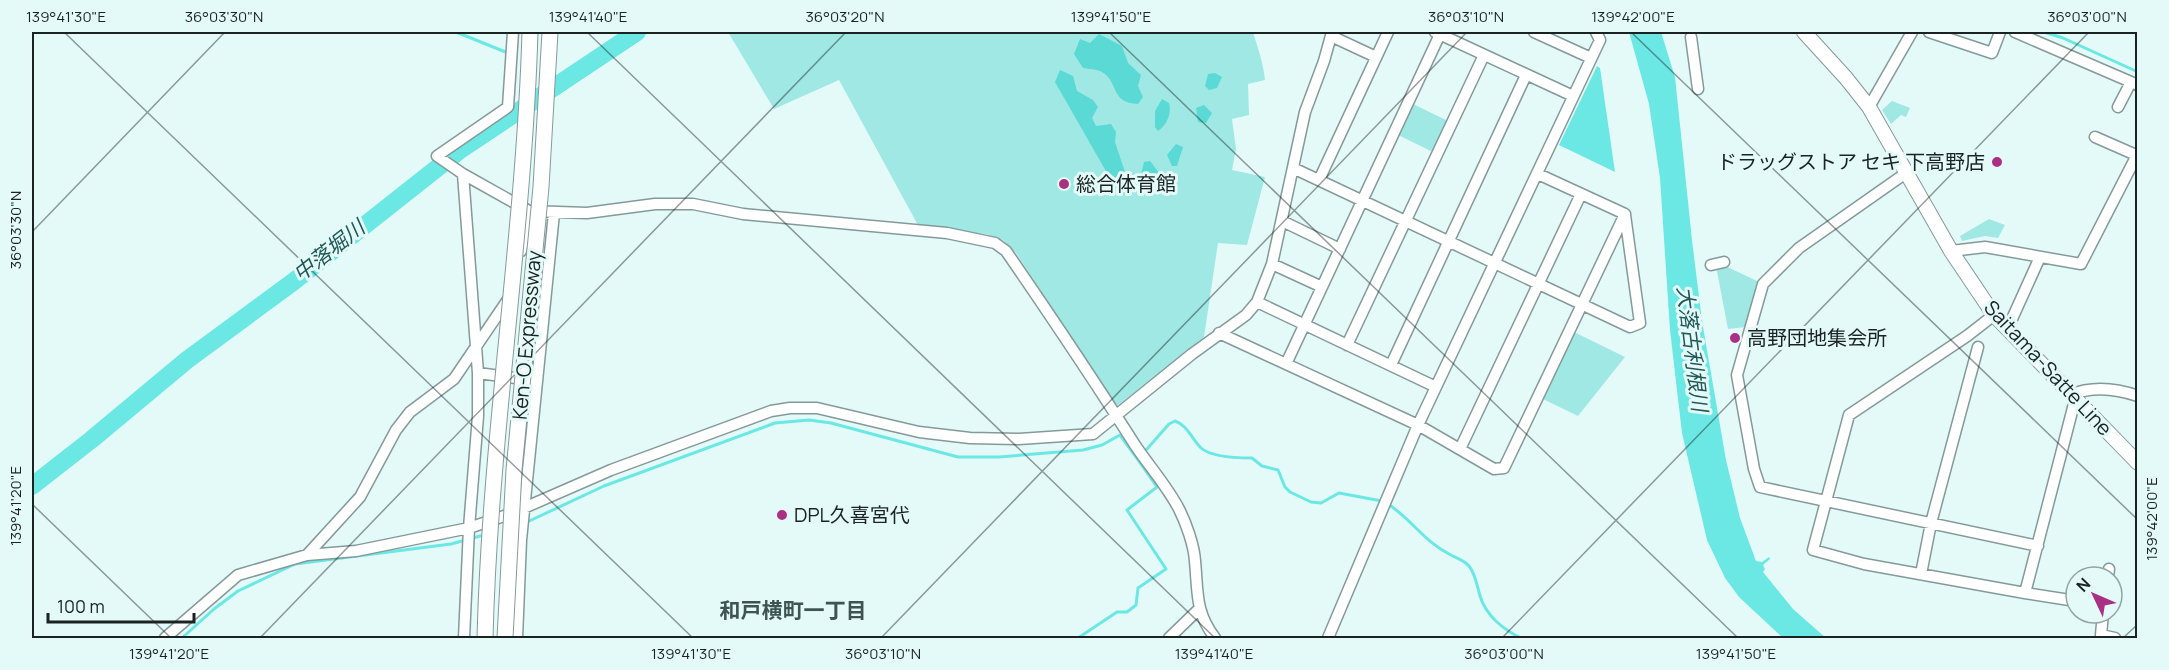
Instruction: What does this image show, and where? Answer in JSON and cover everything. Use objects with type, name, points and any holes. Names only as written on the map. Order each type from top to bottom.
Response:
[{"type":"highway","name":"Ken-O Expressway","points":[[485,639],[495,466],[515,257],[530,32]]},
{"type":"highway","name":"Ken-O Expressway","points":[[505,639],[514,470],[541,187],[550,32]]},
{"type":"main road","name":"Saitama-Satte Line","points":[[1804,32],[1869,107],[1951,251],[1994,315],[2138,463]]},
{"type":"street","points":[[513,32],[508,107],[437,156],[463,174],[530,211],[587,213],[655,204],[693,204],[743,214],[947,233],[995,243],[1006,251],[1173,498],[1181,513],[1195,558],[1198,609],[1206,627],[1215,639]]},
{"type":"street","points":[[1319,180],[1388,32]]},
{"type":"street","points":[[1286,364],[1438,32],[1572,96]]},
{"type":"street","points":[[1534,32],[1591,58]]},
{"type":"street","points":[[1328,639],[1418,425],[1600,40],[1596,32]]},
{"type":"street","points":[[1869,107],[1912,32]]},
{"type":"street","points":[[1929,32],[1992,53],[2000,32]]},
{"type":"street","points":[[2015,32],[2134,83],[2118,107]]},
{"type":"street","points":[[165,639],[238,575],[307,555],[356,551],[469,528],[524,508],[611,470],[771,411],[817,408],[919,432],[970,438],[1094,434],[1219,333],[1246,315],[1257,302],[1272,264],[1305,112],[1332,34],[1376,57]]},
{"type":"street","points":[[1691,37],[1698,89]]},
{"type":"street","points":[[1347,345],[1484,55]]},
{"type":"street","points":[[1391,365],[1526,75]]},
{"type":"street","points":[[1951,251],[1985,247],[2082,264],[2137,154],[2095,137]]},
{"type":"street","points":[[1293,168],[1494,265],[1630,327],[1640,323],[1625,214]]},
{"type":"street","points":[[1906,173],[1799,248],[1763,284],[1737,375],[1754,469],[1760,487],[2038,546]]},
{"type":"street","points":[[463,174],[478,373],[478,416],[469,528],[464,639]]},
{"type":"street","points":[[1538,174],[1625,214]]},
{"type":"street","points":[[1460,449],[1581,194]]},
{"type":"street","points":[[307,555],[360,497],[383,450],[410,412],[454,380],[504,307],[513,288],[530,211]]},
{"type":"street","points":[[517,639],[524,508],[554,213]]},
{"type":"street","points":[[1219,333],[1418,425],[1494,469],[1504,468],[1625,214]]},
{"type":"street","points":[[1282,221],[1340,249]]},
{"type":"street","points":[[2007,330],[2040,257]]},
{"type":"street","points":[[1712,265],[1724,262]]},
{"type":"street","points":[[1272,264],[1322,287]]},
{"type":"street","points":[[1257,302],[1436,387]]},
{"type":"street","points":[[1994,315],[1849,416],[1813,550],[1864,564],[2064,599]]},
{"type":"street","points":[[1921,574],[1931,523],[1978,347]]},
{"type":"street","points":[[478,373],[536,380]]},
{"type":"street","points":[[2025,593],[2073,398],[2084,389],[2099,388],[2138,396]]},
{"type":"street","points":[[1169,639],[1198,609]]},
{"type":"street","points":[[2102,625],[2101,635],[2115,639]]},
{"type":"shaded area","points":[[728,32],[1253,32],[1265,80],[1248,84],[1249,115],[1232,119],[1236,149],[1232,170],[1265,177],[1247,245],[1218,243],[1204,337],[1118,405],[1114,403],[1016,253],[1003,240],[986,234],[919,227],[839,80],[774,109]]},
{"type":"shaded area","points":[[1099,34],[1122,46],[1128,63],[1141,75],[1138,86],[1143,97],[1138,104],[1123,100],[1107,76],[1098,70],[1083,68],[1074,54],[1080,39],[1090,43]]},
{"type":"shaded area","points":[[1060,70],[1073,76],[1077,91],[1093,100],[1098,107],[1092,118],[1096,126],[1111,124],[1116,132],[1115,142],[1132,193],[1129,195],[1119,194],[1055,82]]},
{"type":"shaded area","points":[[1215,73],[1222,77],[1217,88],[1209,90],[1205,86],[1208,74]]},
{"type":"shaded area","points":[[1162,99],[1169,103],[1170,111],[1166,122],[1158,131],[1155,127],[1155,111]]},
{"type":"shaded area","points":[[1892,101],[1910,108],[1906,117],[1901,115],[1891,124],[1882,110]]},
{"type":"shaded area","points":[[1413,104],[1450,122],[1435,153],[1398,135]]},
{"type":"shaded area","points":[[1204,105],[1212,113],[1206,123],[1198,122],[1196,108]]},
{"type":"shaded area","points":[[1176,144],[1183,147],[1177,166],[1172,166],[1167,155]]},
{"type":"shaded area","points":[[1150,161],[1160,174],[1154,182],[1142,186],[1139,183],[1144,162]]},
{"type":"shaded area","points":[[1989,219],[2005,225],[1998,238],[1985,236],[1962,241],[1960,236]]},
{"type":"shaded area","points":[[1721,264],[1757,281],[1758,285],[1745,327],[1728,329],[1716,266]]},
{"type":"shaded area","points":[[1574,332],[1625,357],[1578,416],[1543,399]]},
{"type":"water","name":"大落古利根川","points":[[1629,32],[1661,32],[1675,77],[1702,321],[1726,460],[1740,518],[1756,561],[1762,562],[1769,557],[1770,559],[1763,565],[1765,569],[1763,572],[1793,609],[1826,638],[1783,638],[1739,597],[1725,578],[1707,540],[1682,433],[1670,330],[1660,178],[1649,104]]},
{"type":"water","points":[[1597,66],[1600,68],[1615,172],[1559,145]]},
{"type":"waterway","points":[[456,32],[508,53]]},
{"type":"waterway","name":"中落堀川","points":[[32,486],[187,360],[293,282],[460,150],[637,32]]},
{"type":"waterway","points":[[2044,32],[2063,38],[2138,72]]},
{"type":"waterway","points":[[525,523],[604,486],[775,423],[809,420],[831,423],[958,457],[999,457],[1083,450],[1102,445],[1120,435],[1136,457],[1147,449],[1169,424],[1175,421],[1183,426],[1206,451],[1225,456],[1252,458],[1262,466],[1278,470],[1285,487],[1290,492],[1311,502],[1321,503],[1339,493],[1382,501]]},
{"type":"waterway","points":[[1078,638],[1117,612],[1127,612],[1136,605],[1138,588],[1166,569],[1127,510],[1157,487],[1136,457]]},
{"type":"waterway","points":[[1388,504],[1440,549],[1469,566],[1483,603],[1491,616],[1508,631],[1521,638]]},
{"type":"waterway","points":[[182,638],[238,591],[295,564],[451,544],[484,535]]},
{"type":"place","name":"ドラッグストア セキ 下高野店","points":[[1997,162]]},
{"type":"place","name":"総合体育館","points":[[1064,184]]},
{"type":"place","name":"高野団地集会所","points":[[1735,338]]},
{"type":"place","name":"DPL久喜宮代","points":[[782,515]]},
{"type":"district","name":"和戸横町一丁目","points":[[793,611]]}]
